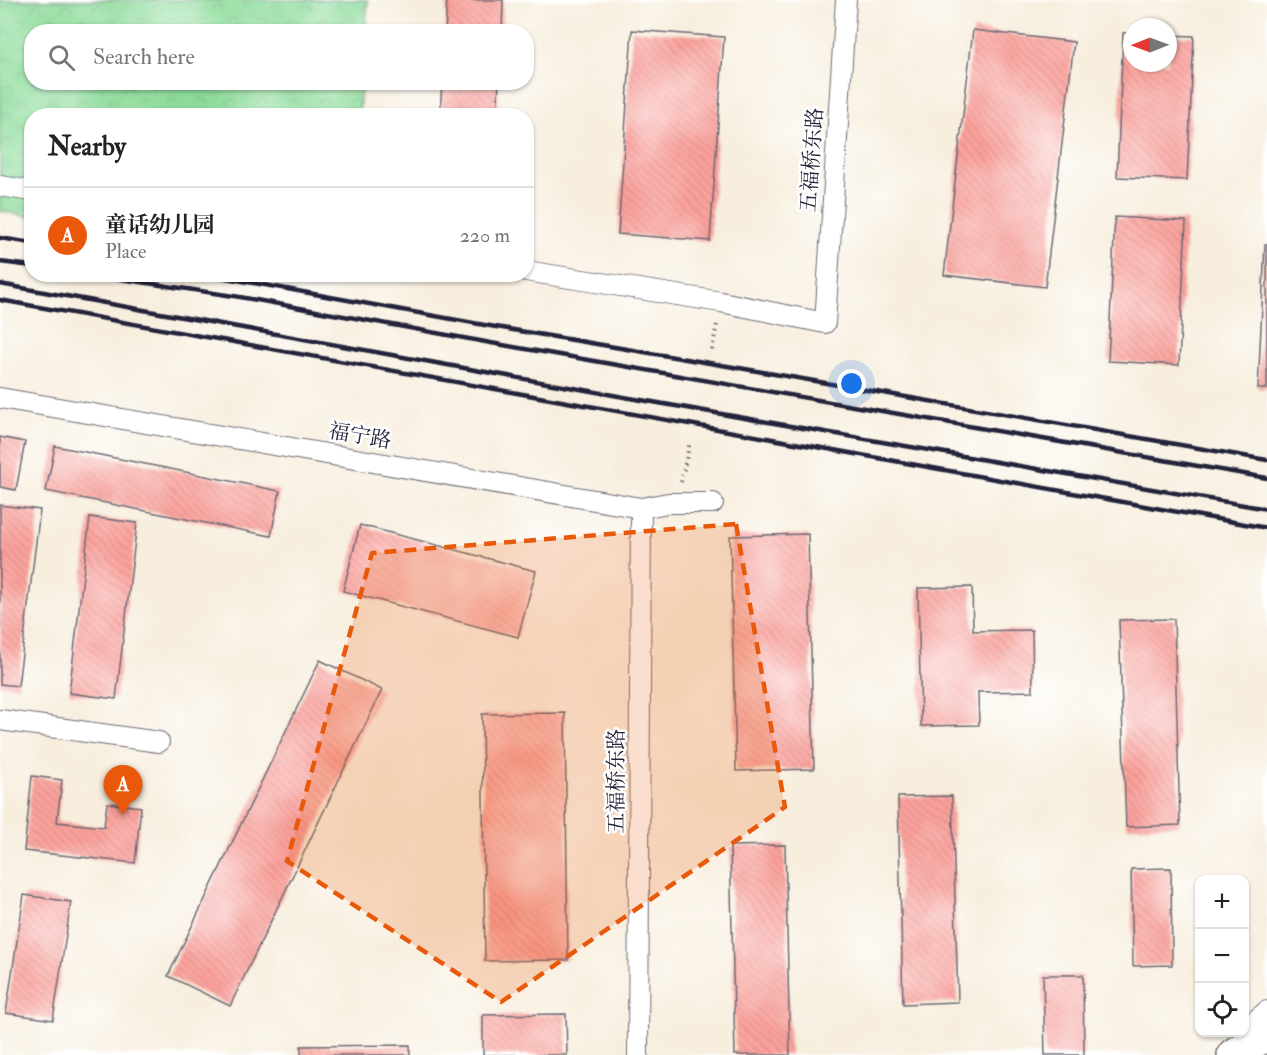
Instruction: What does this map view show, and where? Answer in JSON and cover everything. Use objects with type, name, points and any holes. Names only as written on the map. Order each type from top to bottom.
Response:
[{"type":"highway","points":[[1234,1055],[1267,1033]]},
{"type":"highway","points":[[1263,1055],[1267,1052]]},
{"type":"street","name":"五福桥东路","points":[[534,272],[721,302],[825,323],[846,0]]},
{"type":"street","points":[[0,186],[24,190]]},
{"type":"street","name":"福宁路","points":[[0,398],[641,508],[668,503],[713,502]]},
{"type":"street","name":"五福桥东路","points":[[638,1055],[641,508]]},
{"type":"street","points":[[0,720],[159,742]]},
{"type":"street","points":[[1249,1026],[1267,1011]]},
{"type":"street","points":[[1215,1055],[1236,1037]]},
{"type":"path","points":[[676,503],[690,442]]},
{"type":"highlighted area","points":[[736,524],[785,807],[501,1002],[287,861],[372,553]]},
{"type":"green space","points":[[0,0],[368,0],[366,24],[24,24],[24,90],[361,90],[359,108],[24,108],[24,216],[0,211]]},
{"type":"building","points":[[447,0],[503,0],[502,24],[446,24]]},
{"type":"building","points":[[632,30],[724,37],[710,241],[618,234]]},
{"type":"building","points":[[973,30],[1074,42],[1045,287],[944,275]]},
{"type":"building","points":[[1123,33],[1123,72],[1177,72],[1177,35],[1194,36],[1187,180],[1117,177]]},
{"type":"building","points":[[442,90],[499,90],[497,108],[440,108]]},
{"type":"building","points":[[1115,217],[1186,221],[1179,365],[1108,361]]},
{"type":"building","points":[[1265,244],[1267,244],[1267,389],[1258,389]]},
{"type":"building","points":[[0,437],[25,442],[16,490],[0,487]]},
{"type":"building","points":[[55,446],[280,491],[271,536],[46,491]]},
{"type":"building","points":[[0,505],[40,510],[18,686],[0,684]]},
{"type":"building","points":[[90,517],[137,523],[116,699],[69,693]]},
{"type":"building","points":[[360,525],[536,571],[518,637],[343,591]]},
{"type":"building","points":[[808,534],[814,769],[736,771],[730,536]]},
{"type":"building","points":[[972,587],[973,631],[1032,630],[1033,691],[978,692],[979,725],[921,726],[918,588]]},
{"type":"building","points":[[1174,619],[1180,825],[1126,827],[1119,620]]},
{"type":"building","points":[[320,660],[382,690],[230,1006],[168,976]]},
{"type":"building","points":[[565,713],[568,960],[485,961],[482,714]]},
{"type":"building","points":[[32,776],[62,780],[57,822],[104,827],[107,803],[141,807],[135,863],[24,851]]},
{"type":"building","points":[[952,796],[958,1002],[903,1004],[898,797]]},
{"type":"building","points":[[785,845],[790,1055],[735,1055],[730,846]]},
{"type":"building","points":[[1171,868],[1172,965],[1133,966],[1131,869]]},
{"type":"building","points":[[24,895],[71,902],[53,1020],[6,1013]]},
{"type":"building","points":[[1043,975],[1083,975],[1084,1055],[1045,1055]]},
{"type":"building","points":[[566,1014],[567,1055],[483,1055],[483,1015]]},
{"type":"building","points":[[410,1045],[410,1055],[301,1055],[301,1046]]},
{"type":"railway","points":[[0,238],[24,242]]},
{"type":"railway","points":[[0,262],[24,265]]},
{"type":"railway","points":[[141,282],[240,297],[1267,478]]},
{"type":"railway","points":[[248,282],[1267,460]]},
{"type":"railway","points":[[0,284],[624,397],[1267,509]]},
{"type":"railway","points":[[0,300],[1267,528]]},
{"type":"place","name":"童话幼儿园","points":[[123,815]]}]
